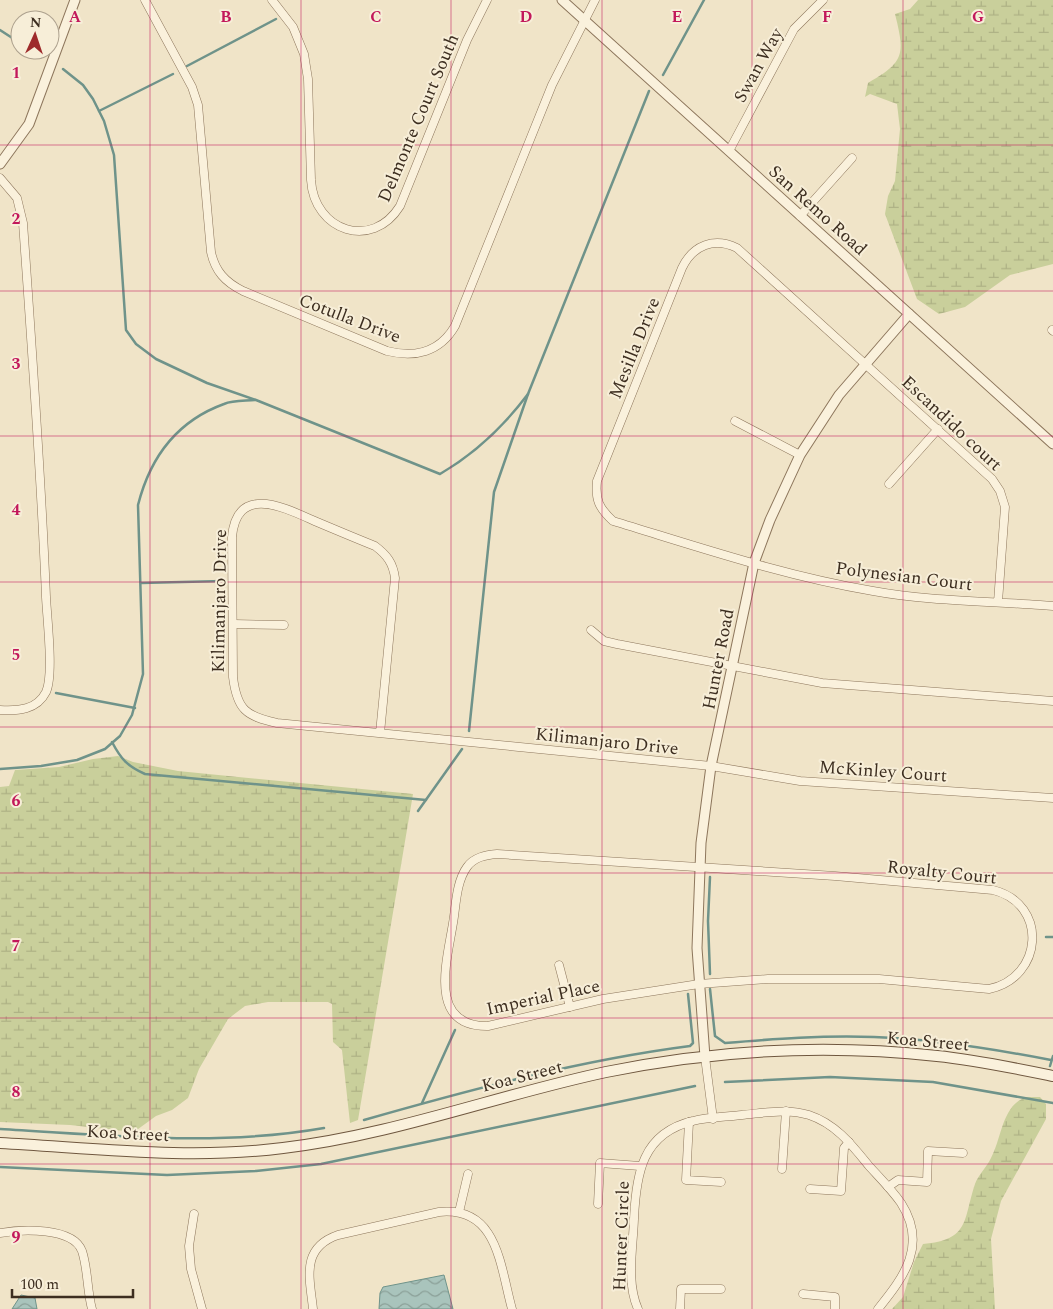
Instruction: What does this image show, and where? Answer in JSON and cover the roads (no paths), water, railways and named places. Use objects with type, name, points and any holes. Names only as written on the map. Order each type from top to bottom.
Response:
[{"type":"main road","name":"Koa Street","points":[[0,1143],[181,1152],[230,1152],[283,1148],[375,1131],[607,1072],[705,1056],[799,1051],[897,1053],[967,1060],[1053,1076]]},
{"type":"street","points":[[0,164],[29,124],[75,0]]},
{"type":"street","name":"Cotulla Drive","points":[[145,0],[192,88],[198,105],[211,252],[220,273],[229,283],[243,291],[387,351],[410,355],[427,351],[438,345],[448,337],[455,326],[552,85],[595,0]]},
{"type":"street","name":"Delmonte Court South","points":[[272,0],[298,36],[306,63],[313,197],[325,217],[339,226],[356,231],[379,226],[389,219],[400,206],[467,40],[487,0]]},
{"type":"street","name":"San Remo Road","points":[[562,0],[1053,444]]},
{"type":"street","name":"Swan Way","points":[[729,151],[794,29],[822,0]]},
{"type":"street","points":[[800,216],[852,158]]},
{"type":"street","points":[[0,178],[17,198],[23,217],[42,502],[49,660],[48,686],[38,702],[23,710],[0,710]]},
{"type":"street","name":"Mesilla Drive","points":[[754,563],[613,521],[600,509],[596,496],[597,481],[605,459],[686,260],[694,250],[705,244],[724,243],[737,248],[865,364]]},
{"type":"street","name":"Hunter Road","points":[[705,1056],[697,928],[699,869],[711,766],[754,563],[770,520],[800,455],[839,395],[909,314]]},
{"type":"street","name":"Escandido court","points":[[865,364],[980,466],[997,484],[1005,507],[998,602]]},
{"type":"street","points":[[735,421],[800,455]]},
{"type":"street","points":[[888,484],[938,429]]},
{"type":"street","name":"Kilimanjaro Drive","points":[[380,733],[395,578],[392,564],[383,552],[283,508],[267,503],[249,506],[240,514],[233,527],[234,624],[235,691],[240,705],[252,716],[277,723],[711,766]]},
{"type":"street","name":"Polynesian Court","points":[[754,563],[803,577],[874,592],[1053,606]]},
{"type":"street","points":[[234,624],[284,625]]},
{"type":"street","points":[[591,630],[604,641],[617,644],[822,683],[1053,702]]},
{"type":"street","name":"McKinley Court","points":[[711,766],[800,780],[1053,798]]},
{"type":"street","name":"Imperial Place","points":[[699,869],[497,854],[484,856],[468,865],[460,886],[444,983],[445,997],[450,1008],[468,1023],[488,1026],[570,1007],[699,984]]},
{"type":"street","name":"Royalty Court","points":[[699,869],[835,876],[993,890],[1005,894],[1022,908],[1028,918],[1032,937],[1029,959],[1019,974],[1006,984],[988,989],[845,978],[768,979],[699,984]]},
{"type":"street","points":[[560,965],[570,1007]]},
{"type":"street","points":[[705,1056],[713,1119]]},
{"type":"street","points":[[782,1169],[786,1111]]},
{"type":"street","name":"Hunter Circle","points":[[638,1309],[632,1291],[631,1277],[635,1189],[640,1166],[647,1152],[673,1128],[689,1122],[786,1111],[801,1113],[823,1121],[849,1142],[901,1203],[908,1217],[912,1245],[904,1274],[878,1309]]},
{"type":"street","points":[[689,1122],[686,1180],[721,1182]]},
{"type":"street","points":[[810,1188],[841,1191],[844,1148],[849,1142]]},
{"type":"street","points":[[888,1187],[898,1180],[927,1182],[928,1151],[963,1153]]},
{"type":"street","points":[[598,1204],[600,1163],[640,1166]]},
{"type":"street","points":[[459,1212],[468,1174]]},
{"type":"street","points":[[314,1309],[309,1268],[313,1254],[326,1240],[338,1235],[439,1212],[459,1212],[474,1219],[490,1234],[512,1309]]},
{"type":"street","points":[[194,1214],[189,1246],[191,1269],[202,1309]]},
{"type":"street","points":[[0,1233],[59,1233],[77,1243],[83,1253],[92,1309]]},
{"type":"street","points":[[680,1309],[681,1289],[721,1289]]},
{"type":"street","points":[[803,1294],[835,1296],[835,1309]]},
{"type":"water","points":[[444,1275],[453,1309],[379,1309],[380,1293],[383,1287]]},
{"type":"water","points":[[21,1295],[35,1298],[37,1309],[12,1309]]},
{"type":"waterway","points":[[663,75],[704,0]]},
{"type":"waterway","points":[[187,66],[276,19]]},
{"type":"waterway","points":[[0,30],[10,36]]},
{"type":"waterway","points":[[63,69],[83,85],[93,99],[104,121],[114,155],[126,330],[136,344],[156,359],[207,383],[256,400],[440,474],[465,458],[488,438],[528,394]]},
{"type":"waterway","points":[[99,111],[173,74]]},
{"type":"waterway","points":[[469,731],[494,492],[528,394],[649,91]]},
{"type":"waterway","points":[[0,769],[41,766],[77,760],[105,749],[120,736],[132,715],[143,674],[138,505],[143,488],[158,457],[168,443],[192,420],[207,411],[228,403],[255,400]]},
{"type":"waterway","points":[[141,583],[223,581]]},
{"type":"waterway","points":[[56,693],[135,708]]},
{"type":"waterway","points":[[112,742],[125,761],[145,774],[426,800]]},
{"type":"waterway","points":[[418,811],[462,749]]},
{"type":"waterway","points":[[710,877],[708,921],[710,974]]},
{"type":"waterway","points":[[1046,937],[1053,937]]},
{"type":"waterway","points":[[710,989],[715,1036],[725,1043],[818,1037],[896,1038],[963,1045],[1051,1060]]},
{"type":"waterway","points":[[364,1120],[526,1077],[608,1059],[690,1046],[693,1043],[688,994]]},
{"type":"waterway","points":[[422,1103],[455,1030]]},
{"type":"waterway","points":[[1050,1066],[1053,1056]]},
{"type":"waterway","points":[[725,1082],[830,1077],[933,1082],[1053,1103]]},
{"type":"waterway","points":[[0,1167],[167,1175],[256,1171],[321,1164],[695,1086]]},
{"type":"waterway","points":[[0,1129],[162,1138],[203,1138],[284,1134],[324,1128]]}]
